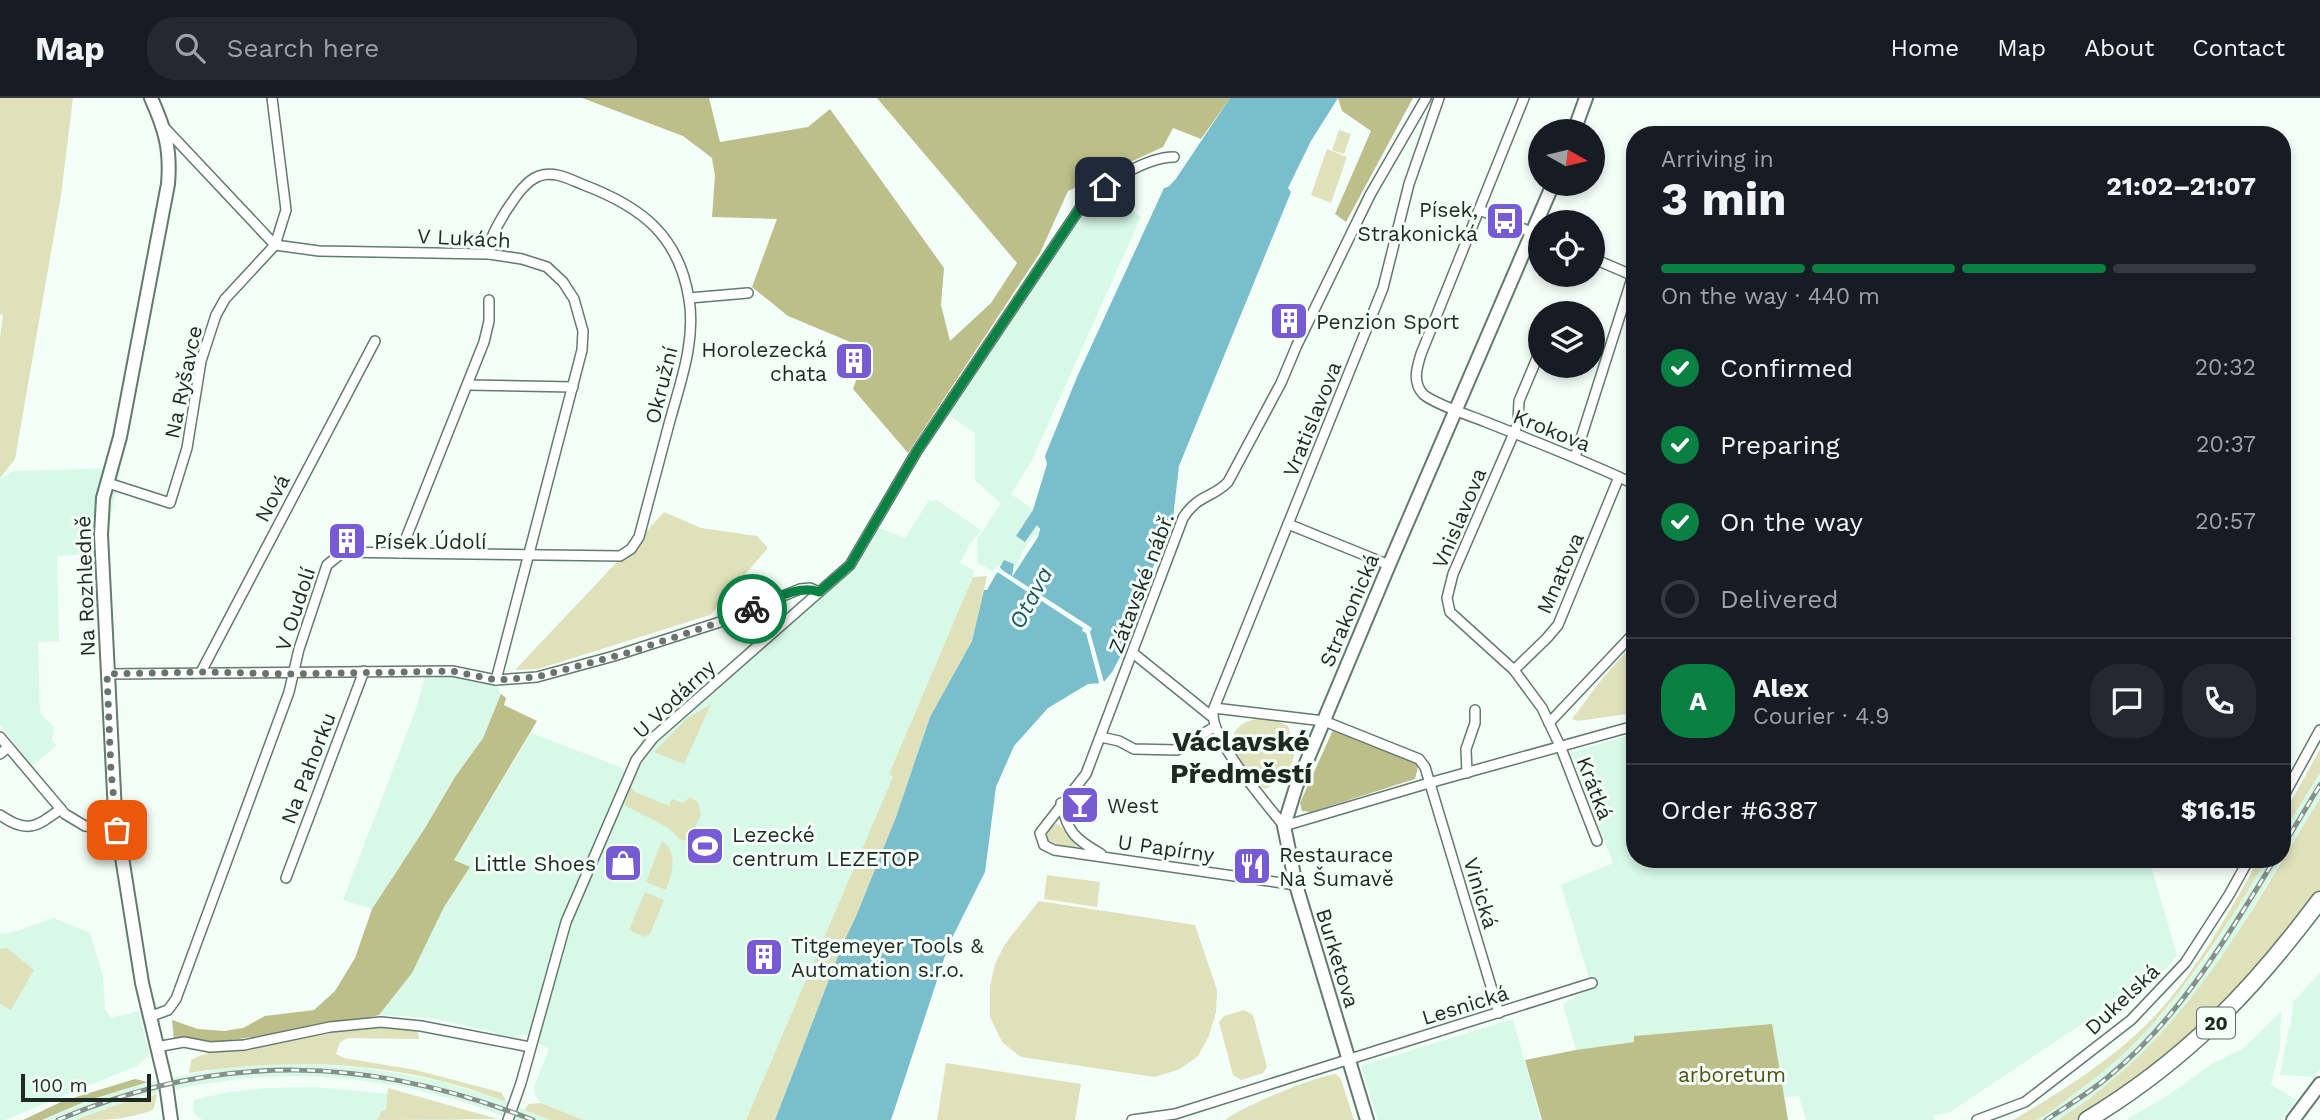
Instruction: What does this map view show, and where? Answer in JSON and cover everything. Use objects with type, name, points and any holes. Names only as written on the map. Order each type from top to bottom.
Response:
[{"type":"highway","name":"20","points":[[2087,1120],[2169,1065],[2203,1035],[2266,969],[2320,900]]},
{"type":"highway","name":"20","points":[[2106,1120],[2172,1075],[2233,1020],[2269,981],[2320,916]]},
{"type":"street","name":"Na Rozhledně","points":[[151,98],[169,147],[168,184],[120,437],[103,498],[100,535],[111,771],[117,830],[135,944],[149,1017],[166,1084],[171,1120]]},
{"type":"street","name":"Na Ryšavce","points":[[108,483],[170,503],[187,448],[201,361],[216,315],[225,299],[275,245],[286,210],[272,98]]},
{"type":"street","name":"Zátavské nábř.","points":[[1040,833],[1086,774],[1183,518],[1201,498],[1228,482],[1281,383],[1370,195],[1426,98]]},
{"type":"street","name":"Vratislavova","points":[[1212,712],[1383,288],[1409,184],[1439,98]]},
{"type":"street","points":[[1456,410],[1424,395],[1418,387],[1415,371],[1524,98]]},
{"type":"street","points":[[1578,119],[1586,98]]},
{"type":"street","points":[[163,125],[275,245]]},
{"type":"street","name":"U Vodárny","points":[[508,1120],[566,922],[636,760],[653,738],[850,565],[917,451],[1082,205],[1094,193],[1145,164],[1160,157],[1174,157]]},
{"type":"street","name":"Okružní","points":[[400,553],[620,556],[631,549],[639,537],[688,356],[691,324],[689,298],[680,265],[666,237],[639,212],[609,194],[559,175],[539,176],[523,188],[496,226],[490,240],[489,254]]},
{"type":"street","points":[[1480,210],[1528,231]]},
{"type":"street","name":"V Lukách","points":[[275,245],[318,251],[489,254],[522,258],[547,267],[564,282],[574,299],[583,331],[582,350],[496,680]]},
{"type":"street","name":"Strakonická","points":[[1284,826],[1296,787],[1389,565],[1528,252]]},
{"type":"street","points":[[1605,263],[1626,272]]},
{"type":"street","points":[[689,298],[748,293]]},
{"type":"street","points":[[400,553],[468,385],[489,321],[489,300]]},
{"type":"street","points":[[1575,457],[1626,300]]},
{"type":"street","name":"Nová","points":[[201,672],[374,341]]},
{"type":"street","name":"Vnislavova","points":[[1529,378],[1519,401],[1518,422],[1514,433],[1453,574],[1447,598],[1450,612],[1514,670],[1542,708],[1561,748]]},
{"type":"street","points":[[468,385],[573,387]]},
{"type":"street","name":"Krokova","points":[[1456,410],[1626,480]]},
{"type":"street","name":"Mnatova","points":[[1514,670],[1558,625],[1619,477]]},
{"type":"street","points":[[1288,524],[1389,565]]},
{"type":"street","name":"V Oudolí","points":[[149,1017],[168,1010],[176,999],[259,779],[289,692],[308,620],[327,565],[343,552],[400,553]]},
{"type":"street","points":[[107,674],[452,671],[496,680],[537,677],[717,623],[800,589],[819,592]]},
{"type":"street","points":[[1549,723],[1626,642]]},
{"type":"street","points":[[1133,653],[1212,712],[1214,727],[1230,754],[1284,826],[1626,728]]},
{"type":"street","name":"Na Pahorku","points":[[286,878],[364,671]]},
{"type":"street","points":[[1467,774],[1466,749],[1475,723],[1475,709]]},
{"type":"street","name":"Vinická","points":[[1212,712],[1324,721],[1414,756],[1423,763],[1499,1013]]},
{"type":"street","points":[[1101,737],[1119,741],[1134,749],[1177,750],[1214,727]]},
{"type":"street","points":[[2291,783],[2320,730]]},
{"type":"street","points":[[0,737],[61,809],[85,826],[117,830]]},
{"type":"street","points":[[0,754],[8,747]]},
{"type":"street","name":"Krátká","points":[[1561,748],[1597,841]]},
{"type":"street","points":[[1061,803],[1065,822],[1074,836],[1107,857]]},
{"type":"street","points":[[0,815],[14,825],[24,827],[40,824],[61,809]]},
{"type":"street","name":"Burketova","points":[[1284,826],[1296,885],[1367,1120]]},
{"type":"street","name":"U Papírny","points":[[1040,833],[1044,845],[1054,850],[1296,885]]},
{"type":"street","name":"Dukelská","points":[[1977,1120],[2025,1102],[2131,1020],[2185,963],[2244,868]]},
{"type":"street","name":"Lesnická","points":[[1348,1060],[1592,984]]},
{"type":"street","points":[[156,1046],[184,1042],[210,1047],[244,1045],[330,1027],[381,1022],[530,1048]]},
{"type":"street","points":[[1132,1120],[1175,1114],[1348,1060]]},
{"type":"street","points":[[2293,1120],[2320,1084]]},
{"type":"shaded area","points":[[0,98],[73,98],[61,195],[15,459],[0,478],[0,338],[3,315],[0,314]]},
{"type":"shaded area","points":[[1339,130],[1351,134],[1344,154],[1332,150]]},
{"type":"shaded area","points":[[1327,149],[1347,157],[1331,203],[1311,195]]},
{"type":"shaded area","points":[[1112,195],[1141,217],[1032,460],[1011,494],[1031,508],[1039,526],[1037,536],[1034,535],[1023,550],[1017,567],[1002,564],[996,573],[978,563],[977,540],[1001,503],[975,480],[975,433],[945,413],[1085,204]]},
{"type":"shaded area","points":[[120,468],[108,533],[109,553],[57,556],[59,641],[38,642],[40,713],[54,727],[52,741],[57,745],[31,767],[0,724],[0,479],[13,471]]},
{"type":"shaded area","points":[[935,499],[981,530],[960,563],[974,570],[973,577],[889,774],[894,776],[746,1120],[583,1120],[541,1103],[535,1095],[534,1087],[549,1049],[536,1042],[538,1037],[521,1034],[513,1040],[490,1031],[431,1018],[379,1015],[412,973],[444,907],[469,867],[454,860],[531,733],[618,766],[634,775],[657,742],[857,566],[879,528],[905,538],[929,500],[933,502]]},
{"type":"shaded area","points":[[664,512],[701,528],[757,536],[768,548],[710,615],[538,669],[515,670],[616,563],[636,551],[643,535]]},
{"type":"shaded area","points":[[987,576],[972,641],[930,717],[896,817],[841,948],[775,1120],[746,1120],[893,777],[889,774],[973,577]]},
{"type":"shaded area","points":[[1626,652],[1626,714],[1578,721],[1572,719]]},
{"type":"shaded area","points":[[425,665],[451,666],[470,677],[497,686],[501,694],[483,738],[455,777],[372,909],[343,900],[416,709]]},
{"type":"shaded area","points":[[711,704],[684,764],[654,752],[686,719]]},
{"type":"shaded area","points":[[1263,718],[1288,726],[1294,752],[1293,760],[1284,776],[1265,789],[1245,771],[1233,749],[1233,738],[1237,729],[1247,722]]},
{"type":"shaded area","points":[[1626,736],[1626,868],[2152,868],[2177,955],[2169,966],[1950,1112],[1934,1115],[1935,1120],[1806,1120],[1799,1096],[1784,1097],[1771,1024],[1635,1036],[1635,1042],[1576,1050],[1563,1004],[1592,988],[1561,885],[1613,863],[1570,753]]},
{"type":"shaded area","points":[[2320,749],[2320,773],[2291,820],[2291,802]]},
{"type":"shaded area","points":[[2320,773],[2320,798],[2291,845],[2291,820]]},
{"type":"shaded area","points":[[631,787],[635,792],[669,806],[672,799],[683,803],[690,797],[698,802],[701,815],[689,841],[681,840],[667,827],[624,805]]},
{"type":"shaded area","points":[[2320,798],[2320,890],[2271,955],[2188,1042],[2084,1116],[2076,1120],[2058,1120],[2102,1088],[2142,1053],[2176,1015],[2208,975],[2278,868],[2291,868],[2291,846]]},
{"type":"shaded area","points":[[1057,824],[1078,848],[1048,840],[1050,826]]},
{"type":"shaded area","points":[[662,841],[671,851],[673,864],[666,890],[646,882]]},
{"type":"shaded area","points":[[2254,868],[2262,868],[2185,985],[2136,1041],[2109,1067],[2058,1107],[2034,1120],[2013,1120],[2084,1076],[2148,1023],[2180,986],[2222,924]]},
{"type":"shaded area","points":[[2261,868],[2277,868],[2217,966],[2170,1026],[2113,1081],[2069,1113],[2058,1120],[2033,1120],[2160,1017],[2206,958]]},
{"type":"shaded area","points":[[1047,875],[1100,882],[1097,907],[1044,899]]},
{"type":"shaded area","points":[[645,892],[664,900],[650,934],[645,937],[629,930]]},
{"type":"shaded area","points":[[1039,901],[1195,925],[1217,990],[1216,1012],[1209,1036],[1198,1056],[1180,1069],[1155,1077],[1021,1057],[1002,1042],[990,1017],[990,986],[995,964],[1005,944]]},
{"type":"shaded area","points":[[54,918],[90,933],[103,976],[105,1009],[111,1018],[139,1011],[149,1055],[137,1066],[0,1120],[0,934]]},
{"type":"shaded area","points":[[7,948],[34,970],[11,1010],[0,1004],[0,949]]},
{"type":"shaded area","points":[[2320,973],[2320,1069],[2314,1077],[2280,1075],[2291,1027],[2293,1002]]},
{"type":"shaded area","points":[[1244,1010],[1253,1015],[1267,1067],[1263,1073],[1241,1080],[1233,1075],[1219,1022],[1224,1016]]},
{"type":"shaded area","points":[[2281,1012],[2280,1048],[2271,1085],[2297,1100],[2282,1120],[2126,1120],[2170,1094],[2213,1063],[2241,1050]]},
{"type":"shaded area","points":[[1513,1019],[1541,1120],[1378,1120],[1361,1066]]},
{"type":"shaded area","points":[[371,1027],[401,1028],[418,1032],[419,1039],[348,1038],[340,1042],[336,1054],[344,1058],[416,1070],[492,1090],[502,1093],[506,1102],[429,1078],[350,1066],[269,1065],[189,1073],[191,1060],[206,1054]]},
{"type":"shaded area","points":[[292,1063],[365,1068],[435,1080],[494,1097],[550,1120],[515,1120],[461,1101],[400,1086],[340,1078],[293,1076],[246,1078],[191,1086],[140,1097],[75,1120],[42,1120],[86,1101],[137,1085],[222,1068]]},
{"type":"shaded area","points":[[946,1063],[1081,1084],[1075,1120],[937,1120]]},
{"type":"shaded area","points":[[1336,1074],[1341,1079],[1354,1120],[1225,1120],[1279,1093]]},
{"type":"shaded area","points":[[315,1087],[390,1094],[463,1120],[202,1120],[193,1112],[194,1100],[229,1092]]},
{"type":"shaded area","points":[[388,1088],[498,1119],[377,1120],[381,1111],[386,1110]]},
{"type":"shaded area","points":[[157,1094],[154,1109],[145,1113],[116,1119],[75,1120],[116,1105]]},
{"type":"shaded area","points":[[541,1103],[583,1120],[550,1120],[525,1110],[528,1104]]},
{"type":"green space","points":[[582,98],[709,98],[720,142],[808,127],[830,109],[944,268],[941,305],[950,341],[991,303],[1017,263],[877,98],[1230,98],[1201,139],[1173,128],[1163,147],[1068,191],[1040,253],[908,453],[853,389],[867,349],[788,316],[752,287],[777,219],[712,217],[715,176],[712,158],[683,136]]},
{"type":"green space","points":[[1338,98],[1413,98],[1346,222],[1335,214],[1371,131],[1342,111]]},
{"type":"green space","points":[[501,694],[506,698],[504,705],[537,721],[454,860],[470,867],[444,907],[412,973],[379,1015],[348,1023],[211,1043],[174,1040],[172,1020],[198,1029],[224,1031],[243,1028],[265,1016],[314,1010],[335,991],[355,958],[372,909],[455,777],[483,738]]},
{"type":"green space","points":[[1333,730],[1419,762],[1415,779],[1311,812],[1302,811],[1300,803]]},
{"type":"green space","name":"arboretum","points":[[1772,1024],[1788,1120],[1542,1120],[1525,1060],[1634,1042],[1634,1036]]},
{"type":"green space","points":[[135,1079],[148,1082],[86,1101],[42,1120],[23,1120],[63,1101]]},
{"type":"water","name":"Otava","points":[[1230,98],[1338,98],[1311,141],[1288,188],[1291,192],[1179,466],[1173,518],[1134,615],[1126,646],[1103,683],[1088,684],[1048,708],[1014,746],[996,787],[985,872],[949,944],[891,1120],[775,1120],[841,948],[896,817],[930,717],[972,641],[984,590],[987,590],[1004,560],[1014,564],[1012,577],[1038,537],[1040,529],[1037,525],[1025,542],[1016,536],[1033,510],[1047,464],[1045,456],[1077,377],[1164,188],[1175,180]]},
{"type":"pier","points":[[998,565],[1092,628],[1090,632],[1105,686],[1100,686],[1083,628],[999,573],[993,572]]},
{"type":"railway","points":[[2291,833],[2320,785]]},
{"type":"railway","points":[[2046,1120],[2108,1077],[2158,1029],[2200,975],[2270,868]]},
{"type":"railway","points":[[58,1120],[118,1098],[178,1082],[237,1073],[295,1070],[354,1074],[413,1083],[533,1120]]},
{"type":"way so far","points":[[117,830],[111,771],[107,674],[452,671],[496,680],[537,677],[630,652],[752,609]]},
{"type":"place","name":"Písek, Strakonická","points":[[1505,221]]},
{"type":"place","name":"Penzion Sport","points":[[1289,321]]},
{"type":"place","name":"Horolezecká chata","points":[[854,361]]},
{"type":"place","name":"Písek Údolí","points":[[347,541]]},
{"type":"place","name":"West","points":[[1080,805]]},
{"type":"place","name":"Lezecké centrum LEZETOP","points":[[705,846]]},
{"type":"place","name":"Little Shoes","points":[[623,863]]},
{"type":"place","name":"Restaurace Na Šumavě","points":[[1252,866]]},
{"type":"place","name":"Titgemeyer Tools & Automation s.r.o.","points":[[764,957]]},
{"type":"district","name":"Václavské Předměstí","points":[[1241,757]]},
{"type":"route","points":[[752,609],[800,589],[819,592],[850,565],[917,451],[1082,205],[1105,187]]}]
